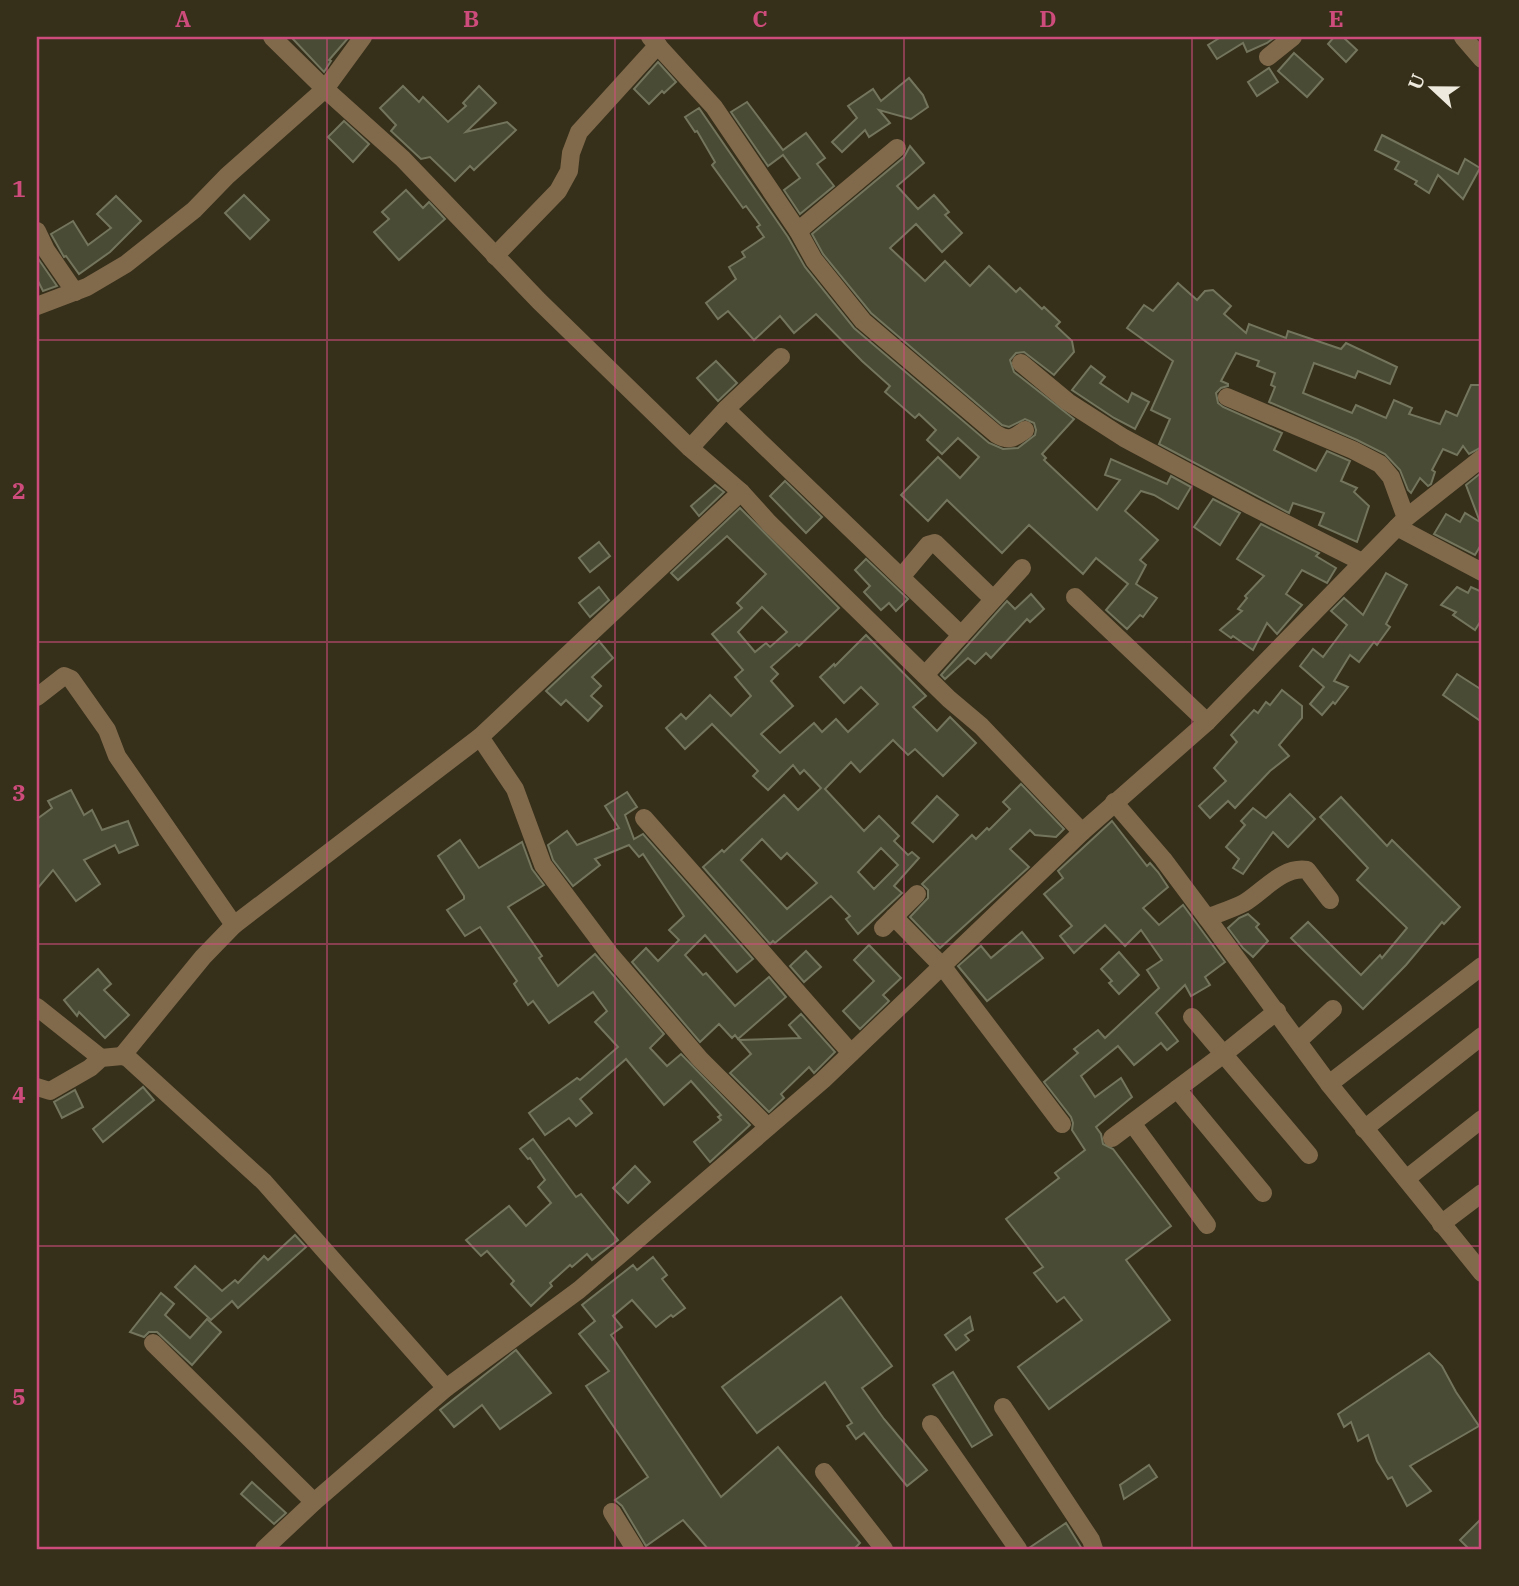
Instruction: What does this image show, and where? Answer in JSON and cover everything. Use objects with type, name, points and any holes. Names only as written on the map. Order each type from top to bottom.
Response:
[{"type":"street","points":[[272,37],[403,159],[495,256],[990,735],[1082,832]]},
{"type":"street","points":[[37,306],[75,292],[126,264],[194,210],[227,176],[325,89],[363,37]]},
{"type":"street","points":[[1268,57],[1293,37]]},
{"type":"street","points":[[1463,37],[1482,59]]},
{"type":"street","points":[[495,256],[558,191],[569,171],[571,153],[579,132],[654,41],[715,107],[798,231],[814,260],[863,321],[996,434],[1013,440],[1025,430]]},
{"type":"street","points":[[798,231],[897,148]]},
{"type":"street","points":[[37,231],[46,250],[75,292]]},
{"type":"street","points":[[690,447],[726,408],[781,357]]},
{"type":"street","points":[[1021,363],[1068,402],[1124,438],[1362,562]]},
{"type":"street","points":[[1227,397],[1380,464],[1391,477],[1401,523],[1482,572]]},
{"type":"street","points":[[726,408],[961,635]]},
{"type":"street","points":[[264,1549],[446,1388],[579,1290],[852,1053],[1114,802],[1207,722],[1401,523],[1482,458]]},
{"type":"street","points":[[122,1055],[203,957],[234,925],[480,737],[741,492]]},
{"type":"street","points":[[902,576],[928,545],[935,543],[993,599]]},
{"type":"street","points":[[925,675],[1022,568]]},
{"type":"street","points":[[1074,597],[1207,722]]},
{"type":"street","points":[[37,696],[64,676],[71,679],[107,730],[117,757],[234,925]]},
{"type":"street","points":[[480,737],[515,789],[536,849],[551,876],[608,953],[692,1049],[768,1127]]},
{"type":"street","points":[[1114,802],[1163,859],[1364,1129],[1482,1273]]},
{"type":"street","points":[[644,818],[852,1053]]},
{"type":"street","points":[[1207,918],[1246,902],[1282,875],[1297,869],[1307,870],[1330,900]]},
{"type":"street","points":[[917,894],[888,923],[943,967],[1062,1124]]},
{"type":"street","points":[[1329,1084],[1482,965]]},
{"type":"street","points":[[37,1007],[101,1058]]},
{"type":"street","points":[[1298,1041],[1332,1009]]},
{"type":"street","points":[[1112,1138],[1277,1011]]},
{"type":"street","points":[[1192,1017],[1309,1154]]},
{"type":"street","points":[[1364,1129],[1482,1036]]},
{"type":"street","points":[[37,1087],[50,1091],[90,1069],[101,1058],[122,1055],[128,1058],[264,1182],[446,1388]]},
{"type":"street","points":[[1177,1089],[1263,1193]]},
{"type":"street","points":[[1406,1179],[1482,1119]]},
{"type":"street","points":[[1132,1123],[1207,1225]]},
{"type":"street","points":[[1441,1224],[1482,1193]]},
{"type":"street","points":[[153,1343],[314,1502]]},
{"type":"street","points":[[1003,1407],[1091,1540],[1094,1549]]},
{"type":"street","points":[[931,1424],[1018,1549]]},
{"type":"street","points":[[824,1472],[884,1549]]},
{"type":"street","points":[[612,1512],[635,1549]]},
{"type":"building","points":[[291,37],[349,37],[329,60],[331,61],[324,72]]},
{"type":"building","points":[[1221,37],[1275,37],[1247,52],[1243,43],[1217,59],[1208,45]]},
{"type":"building","points":[[1334,37],[1343,37],[1357,50],[1346,62],[1328,44]]},
{"type":"building","points":[[1294,53],[1323,79],[1307,97],[1278,71]]},
{"type":"building","points":[[658,62],[676,82],[649,104],[634,89]]},
{"type":"building","points":[[1269,68],[1278,82],[1257,96],[1248,82]]},
{"type":"building","points":[[909,78],[923,95],[928,107],[911,119],[879,110],[890,123],[869,137],[865,130],[842,152],[832,142],[857,118],[848,106],[873,89],[881,101]]},
{"type":"building","points":[[403,86],[419,102],[423,97],[448,122],[466,106],[463,103],[479,86],[496,103],[466,132],[507,122],[516,130],[474,170],[470,166],[455,181],[430,157],[421,159],[391,131],[396,125],[380,108]]},
{"type":"building","points":[[747,102],[783,150],[806,133],[825,158],[817,164],[834,186],[800,214],[784,190],[800,178],[783,155],[768,166],[731,112]]},
{"type":"building","points":[[699,108],[788,237],[805,267],[854,328],[989,443],[1003,449],[1018,448],[1035,435],[1034,423],[1025,419],[1009,427],[1002,425],[871,313],[823,254],[812,234],[904,157],[910,146],[924,163],[897,186],[918,209],[934,195],[949,212],[945,215],[962,233],[942,252],[916,224],[890,248],[925,281],[945,261],[970,286],[989,266],[1016,292],[1020,288],[1042,309],[1044,307],[1060,322],[1056,326],[1072,341],[1074,352],[1054,375],[1024,352],[1016,353],[1010,360],[1014,372],[1074,419],[1042,454],[1046,458],[1044,460],[1097,510],[1120,480],[1105,475],[1111,459],[1167,484],[1171,476],[1191,487],[1178,509],[1141,491],[1125,511],[1158,540],[1140,560],[1146,565],[1136,584],[1157,598],[1143,617],[1140,615],[1127,629],[1106,610],[1128,584],[1096,558],[1083,574],[1029,525],[1002,553],[947,500],[928,521],[901,495],[938,457],[960,478],[979,457],[958,438],[942,454],[927,440],[936,430],[919,414],[915,418],[885,392],[890,386],[816,314],[794,333],[780,316],[754,340],[728,311],[718,319],[706,303],[736,279],[729,267],[745,257],[742,252],[764,237],[757,227],[760,225],[746,206],[743,208],[712,165],[715,162],[697,131],[695,132],[685,117]]},
{"type":"building","points":[[344,121],[369,144],[353,162],[328,137]]},
{"type":"building","points":[[1382,135],[1458,174],[1465,159],[1480,168],[1463,199],[1438,175],[1429,193],[1415,184],[1417,181],[1395,169],[1399,162],[1375,150]]},
{"type":"building","points":[[406,190],[423,208],[429,202],[445,219],[399,260],[374,232],[389,219],[382,212]]},
{"type":"building","points":[[244,195],[269,220],[250,239],[225,213]]},
{"type":"building","points":[[116,196],[141,221],[110,252],[79,274],[66,256],[64,257],[51,234],[73,221],[88,245],[111,228],[97,214]]},
{"type":"building","points":[[37,257],[57,286],[43,291],[37,279]]},
{"type":"building","points":[[1178,283],[1197,300],[1205,291],[1213,290],[1231,306],[1224,314],[1246,333],[1249,324],[1286,338],[1288,331],[1341,349],[1346,343],[1397,367],[1390,384],[1358,371],[1355,378],[1314,363],[1303,393],[1352,413],[1356,405],[1386,418],[1394,400],[1412,408],[1409,414],[1440,424],[1446,411],[1457,416],[1471,385],[1482,385],[1482,447],[1469,454],[1463,446],[1457,455],[1443,449],[1432,470],[1435,472],[1431,484],[1428,486],[1420,478],[1411,493],[1400,470],[1385,454],[1269,402],[1275,387],[1271,385],[1275,373],[1257,366],[1259,361],[1236,353],[1221,381],[1228,386],[1216,393],[1218,403],[1282,433],[1274,450],[1316,471],[1327,451],[1350,461],[1341,481],[1357,488],[1354,492],[1369,506],[1357,542],[1319,525],[1324,513],[1293,503],[1289,513],[1159,444],[1170,419],[1151,410],[1173,361],[1127,328],[1144,305],[1153,311]]},
{"type":"building","points":[[716,361],[737,383],[718,401],[697,378]]},
{"type":"building","points":[[1091,366],[1105,377],[1100,383],[1128,402],[1132,393],[1149,402],[1135,429],[1072,390]]},
{"type":"building","points":[[1482,472],[1482,543],[1475,555],[1434,534],[1446,514],[1460,522],[1465,513],[1480,522],[1466,485]]},
{"type":"building","points":[[785,481],[822,517],[806,533],[770,496]]},
{"type":"building","points":[[715,485],[724,492],[699,516],[691,506]]},
{"type":"building","points":[[1213,499],[1240,513],[1220,545],[1194,527]]},
{"type":"building","points":[[740,508],[839,608],[799,646],[797,644],[771,667],[778,674],[771,681],[793,706],[761,734],[780,753],[814,723],[822,732],[836,719],[848,732],[878,704],[861,687],[844,703],[820,677],[866,635],[926,696],[913,707],[937,731],[950,717],[976,743],[943,776],[915,749],[908,755],[893,740],[860,772],[851,762],[825,789],[864,831],[879,816],[899,836],[894,841],[908,855],[912,852],[919,858],[894,886],[902,893],[858,934],[846,919],[850,916],[831,896],[775,943],[773,941],[770,944],[703,867],[722,850],[724,852],[784,795],[798,810],[821,788],[804,770],[800,774],[793,765],[768,790],[753,776],[758,771],[712,724],[685,749],[666,728],[681,714],[686,719],[710,695],[731,716],[751,696],[735,677],[743,670],[712,634],[742,608],[737,603],[766,574],[727,536],[678,580],[671,573]],"holes":[[[762,607],[787,632],[770,647],[766,643],[755,652],[738,632]],[[762,839],[781,859],[787,853],[817,883],[787,909],[741,860]],[[881,848],[898,865],[874,889],[858,872]]]},
{"type":"building","points":[[1261,524],[1319,553],[1316,556],[1336,568],[1327,583],[1302,570],[1286,594],[1302,605],[1277,634],[1267,623],[1253,650],[1220,630],[1242,611],[1238,609],[1247,598],[1245,596],[1264,576],[1237,559]]},
{"type":"building","points":[[599,542],[610,556],[590,572],[579,558]]},
{"type":"building","points":[[866,559],[908,599],[896,611],[889,603],[881,610],[864,592],[870,586],[855,570]]},
{"type":"building","points":[[1386,573],[1407,585],[1386,624],[1390,627],[1377,645],[1374,642],[1359,662],[1350,655],[1334,681],[1348,687],[1322,715],[1310,704],[1324,687],[1300,666],[1313,649],[1323,657],[1347,625],[1331,611],[1344,598],[1363,615]]},
{"type":"building","points":[[599,587],[609,600],[590,617],[579,603]]},
{"type":"building","points":[[1457,587],[1468,593],[1471,587],[1482,592],[1482,619],[1475,630],[1453,615],[1456,612],[1441,605]]},
{"type":"building","points":[[1031,594],[1044,609],[1030,622],[1027,619],[991,658],[986,653],[975,664],[968,658],[945,679],[941,675],[1007,601],[1015,609]]},
{"type":"building","points":[[599,641],[613,658],[592,677],[601,686],[591,696],[602,706],[588,721],[566,700],[561,705],[546,691]]},
{"type":"building","points":[[1457,674],[1482,690],[1482,722],[1443,695]]},
{"type":"building","points":[[1282,690],[1302,706],[1302,718],[1279,745],[1289,756],[1270,771],[1235,808],[1228,801],[1210,818],[1199,806],[1226,781],[1214,768],[1237,742],[1231,735],[1254,710],[1258,713],[1266,702],[1270,705]]},
{"type":"building","points":[[1021,784],[1064,829],[1056,837],[1035,835],[1030,830],[1010,849],[1029,867],[940,948],[910,917],[928,898],[928,890],[922,884],[972,835],[976,839],[1010,809],[1003,802]]},
{"type":"building","points":[[71,790],[84,815],[92,810],[102,830],[128,821],[138,845],[119,853],[115,845],[84,860],[100,884],[76,901],[53,870],[37,889],[37,819],[52,808],[48,801]]},
{"type":"building","points":[[627,792],[637,807],[625,815],[634,839],[643,834],[753,959],[737,972],[705,935],[685,955],[703,975],[706,973],[735,1006],[769,977],[786,997],[738,1039],[735,1035],[732,1038],[719,1024],[700,1042],[632,962],[646,948],[658,961],[679,940],[669,930],[684,916],[643,854],[639,857],[629,845],[595,859],[600,865],[573,886],[553,860],[548,845],[567,831],[577,845],[619,828],[605,806]]},
{"type":"building","points":[[1290,794],[1315,819],[1288,847],[1273,832],[1243,874],[1233,868],[1239,859],[1226,847],[1245,825],[1241,821],[1253,808],[1266,818]]},
{"type":"building","points":[[937,796],[958,815],[933,842],[912,823]]},
{"type":"building","points":[[1341,797],[1387,846],[1392,840],[1460,907],[1444,924],[1442,922],[1406,965],[1363,1009],[1291,938],[1308,922],[1361,975],[1380,955],[1382,958],[1407,928],[1357,880],[1368,868],[1320,817]]},
{"type":"building","points":[[1112,821],[1147,866],[1150,863],[1168,887],[1143,908],[1159,925],[1183,905],[1225,962],[1205,977],[1210,985],[1191,996],[1185,985],[1156,1013],[1178,1041],[1167,1050],[1161,1043],[1134,1065],[1118,1046],[1081,1076],[1095,1097],[1121,1078],[1132,1097],[1096,1127],[1103,1144],[1113,1149],[1171,1226],[1126,1260],[1170,1320],[1049,1409],[1018,1367],[1082,1320],[1064,1297],[1057,1302],[1034,1273],[1043,1267],[1006,1219],[1059,1178],[1055,1173],[1085,1150],[1072,1130],[1071,1117],[1044,1082],[1078,1053],[1074,1049],[1098,1030],[1105,1038],[1159,988],[1147,970],[1162,960],[1141,930],[1125,946],[1105,925],[1074,953],[1060,936],[1072,926],[1044,894],[1063,878],[1058,871]]},
{"type":"building","points":[[460,840],[479,868],[522,842],[532,869],[544,885],[508,907],[542,956],[539,958],[558,986],[595,954],[664,1034],[650,1048],[667,1066],[681,1054],[750,1125],[710,1162],[694,1142],[721,1120],[718,1117],[721,1115],[691,1081],[664,1105],[626,1059],[580,1099],[592,1113],[576,1126],[569,1118],[545,1135],[529,1113],[577,1078],[580,1080],[618,1047],[595,1022],[607,1011],[593,992],[549,1023],[533,1001],[528,1005],[514,984],[517,981],[480,927],[465,936],[447,910],[464,899],[464,896],[438,856]]},
{"type":"building","points":[[1248,914],[1259,924],[1256,927],[1268,941],[1253,957],[1228,928]]},
{"type":"building","points":[[1022,932],[1043,958],[987,1001],[958,966],[981,946],[991,958]]},
{"type":"building","points":[[869,945],[901,978],[883,995],[889,1001],[860,1029],[843,1011],[874,981],[854,960]]},
{"type":"building","points":[[806,951],[821,967],[804,982],[790,966]]},
{"type":"building","points":[[1119,952],[1139,975],[1119,994],[1101,969]]},
{"type":"building","points":[[98,969],[111,984],[104,990],[129,1015],[105,1038],[79,1012],[77,1016],[64,1000]]},
{"type":"building","points":[[801,1014],[835,1052],[814,1073],[809,1067],[781,1094],[784,1098],[769,1112],[730,1073],[751,1054],[739,1040],[800,1038],[789,1025]]},
{"type":"building","points":[[143,1087],[154,1100],[103,1142],[93,1129]]},
{"type":"building","points":[[75,1090],[83,1107],[62,1118],[54,1102]]},
{"type":"building","points":[[533,1139],[576,1197],[581,1194],[618,1240],[592,1260],[587,1254],[572,1267],[570,1265],[531,1306],[511,1284],[514,1281],[487,1251],[481,1256],[466,1240],[509,1206],[526,1226],[551,1203],[538,1187],[545,1180],[530,1158],[520,1149]]},
{"type":"building","points":[[635,1166],[650,1182],[628,1203],[613,1188]]},
{"type":"building","points":[[295,1235],[306,1247],[238,1308],[232,1301],[211,1320],[175,1287],[195,1266],[222,1291],[235,1280],[238,1283],[264,1256],[268,1260]]},
{"type":"building","points":[[653,1257],[667,1275],[662,1279],[685,1308],[656,1327],[632,1300],[613,1316],[622,1327],[611,1335],[721,1497],[778,1447],[860,1543],[854,1549],[708,1549],[683,1520],[646,1546],[622,1506],[615,1500],[648,1477],[586,1386],[609,1371],[579,1334],[595,1321],[582,1305],[633,1265],[637,1270]]},
{"type":"building","points":[[161,1293],[174,1304],[165,1315],[190,1338],[207,1319],[221,1332],[192,1365],[157,1332],[149,1332],[144,1337],[130,1332]]},
{"type":"building","points":[[841,1297],[892,1366],[862,1388],[927,1470],[907,1486],[864,1433],[856,1439],[847,1426],[852,1423],[825,1382],[757,1433],[722,1387]]},
{"type":"building","points":[[970,1317],[973,1330],[965,1335],[969,1340],[956,1350],[945,1335]]},
{"type":"building","points":[[516,1350],[551,1393],[500,1429],[482,1405],[454,1427],[440,1410]]},
{"type":"building","points":[[1429,1353],[1442,1366],[1479,1426],[1410,1466],[1431,1491],[1407,1506],[1392,1477],[1388,1479],[1377,1461],[1368,1435],[1358,1441],[1351,1422],[1344,1427],[1338,1414]]},
{"type":"building","points":[[953,1372],[992,1435],[972,1447],[933,1385]]},
{"type":"building","points":[[1149,1465],[1157,1477],[1124,1499],[1120,1485]]},
{"type":"building","points":[[252,1482],[286,1513],[274,1524],[241,1494]]},
{"type":"building","points":[[1482,1518],[1482,1549],[1469,1549],[1460,1540]]},
{"type":"building","points":[[1066,1523],[1082,1549],[1029,1549],[1029,1548]]}]
